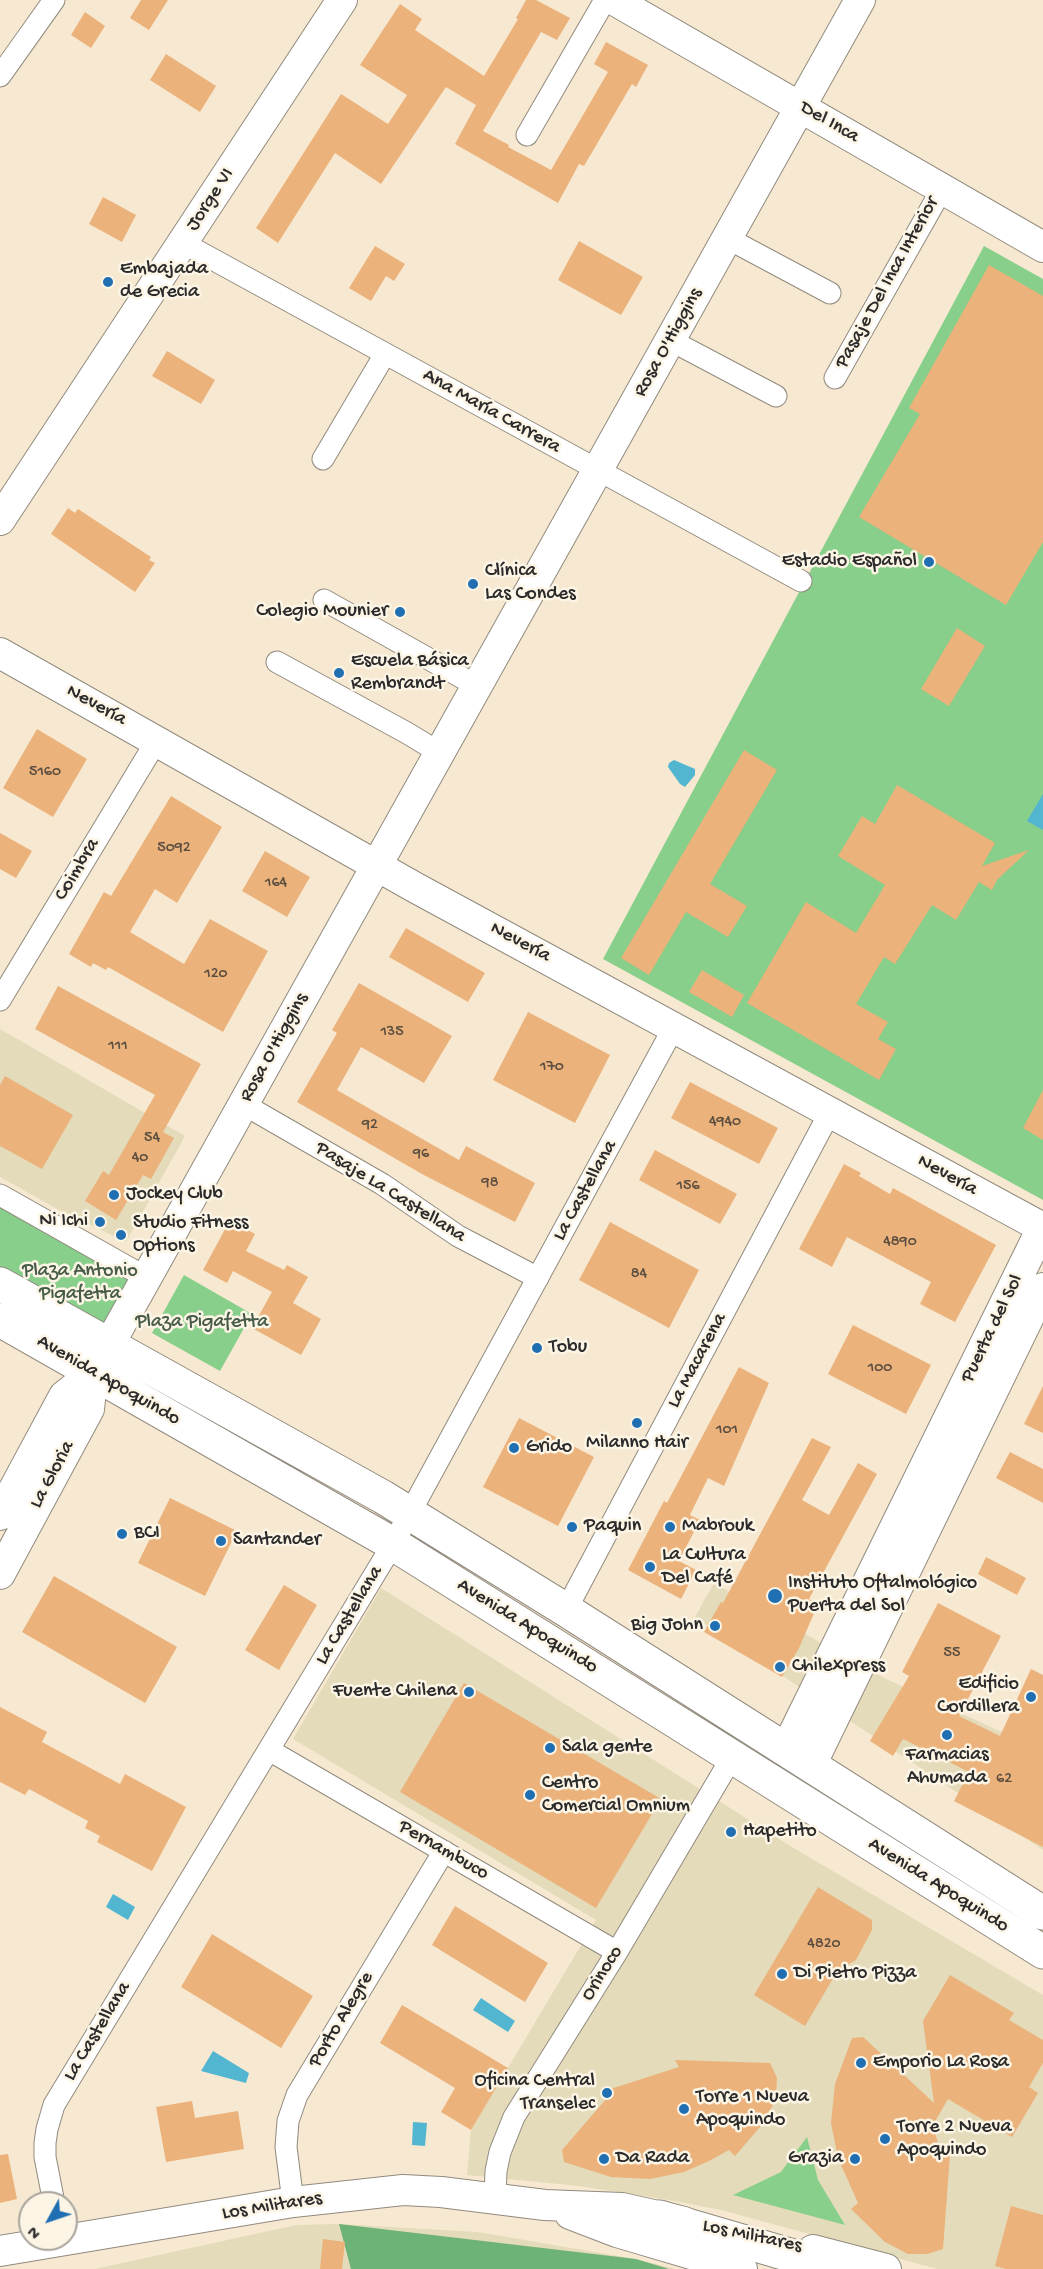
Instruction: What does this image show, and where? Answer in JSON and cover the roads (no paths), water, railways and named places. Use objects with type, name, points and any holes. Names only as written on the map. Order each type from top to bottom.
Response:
[{"type":"main road","name":"Avenida Apoquindo","points":[[0,1284],[110,1343],[410,1513],[1043,1913]]},
{"type":"main road","name":"Avenida Apoquindo","points":[[0,1320],[393,1544],[1043,1952]]},
{"type":"main road","points":[[660,2217],[838,2269]]},
{"type":"street","points":[[0,75],[54,0]]},
{"type":"street","name":"Jorge VI","points":[[0,520],[342,0]]},
{"type":"street","points":[[527,135],[605,0]]},
{"type":"street","name":"Del Inca","points":[[614,0],[1043,247]]},
{"type":"street","name":"Rosa O'Higgins","points":[[110,1343],[860,0]]},
{"type":"street","name":"Pasaje Del Inca Interior","points":[[835,378],[942,189]]},
{"type":"street","points":[[727,238],[830,292]]},
{"type":"street","name":"Ana María Carrera","points":[[183,243],[801,581]]},
{"type":"street","points":[[670,340],[776,396]]},
{"type":"street","points":[[323,459],[385,354]]},
{"type":"street","points":[[324,600],[477,686]]},
{"type":"street","name":"Nevería","points":[[0,653],[377,866],[1042,1228]]},
{"type":"street","points":[[276,662],[407,732],[440,753]]},
{"type":"street","name":"Coimbra","points":[[0,1000],[157,740]]},
{"type":"street","name":"La Castellana","points":[[52,2191],[45,2157],[45,2143],[46,2129],[54,2105],[393,1544],[674,1028]]},
{"type":"street","name":"Pasaje La Castellana","points":[[243,1104],[382,1184],[458,1236],[538,1278]]},
{"type":"street","name":"La Macarena","points":[[566,1610],[830,1112]]},
{"type":"street","points":[[0,1196],[147,1278]]},
{"type":"street","name":"Puerta del Sol","points":[[798,1757],[971,1404],[1042,1228]]},
{"type":"street","name":"Puerta del Sol","points":[[971,1404],[1043,1288]]},
{"type":"street","name":"La Gloria","points":[[0,1515],[28,1492],[89,1409],[93,1373],[110,1343]]},
{"type":"street","name":"La Gloria","points":[[0,1574],[28,1492]]},
{"type":"street","name":"Pernambuco","points":[[269,1749],[617,1952]]},
{"type":"street","name":"Orinoco","points":[[495,2198],[496,2171],[506,2134],[514,2117],[617,1952],[732,1757]]},
{"type":"street","name":"Porto Alegre","points":[[293,2202],[286,2141],[288,2121],[297,2095],[444,1851]]},
{"type":"street","name":"Los Militares","points":[[78,2237],[293,2202],[403,2190],[441,2192],[545,2205],[622,2208],[777,2241],[886,2269]]},
{"type":"street","name":"Los Militares","points":[[545,2205],[617,2232],[742,2269]]},
{"type":"street","name":"Los Militares","points":[[0,2250],[18,2247]]},
{"type":"water","points":[[674,760],[695,769],[695,775],[685,787],[680,784],[668,767],[669,763]]},
{"type":"water","points":[[1043,794],[1043,830],[1027,821]]},
{"type":"water","points":[[113,1894],[135,1907],[128,1920],[106,1907]]},
{"type":"water","points":[[481,1998],[515,2021],[508,2032],[473,2010]]},
{"type":"water","points":[[213,2051],[249,2073],[246,2083],[201,2071]]},
{"type":"water","points":[[413,2122],[427,2123],[425,2146],[412,2145]]},
{"type":"place","name":"Embajada de Grecia","points":[[108,282]]},
{"type":"place","name":"Estadio Español","points":[[929,562]]},
{"type":"place","name":"Clínica Las Condes","points":[[473,584]]},
{"type":"place","name":"Colegio Mounier","points":[[400,612]]},
{"type":"place","name":"Escuela Básica Rembrandt","points":[[339,673]]},
{"type":"place","name":"Jockey Club","points":[[114,1195]]},
{"type":"place","name":"Ni Ichi","points":[[100,1222]]},
{"type":"place","name":"Studio Fitness Options","points":[[121,1235]]},
{"type":"place","name":"Tobu","points":[[537,1348]]},
{"type":"place","name":"Milanno Hair","points":[[637,1423]]},
{"type":"place","name":"Grido","points":[[514,1448]]},
{"type":"place","name":"Paquin","points":[[572,1527]]},
{"type":"place","name":"Mabrouk","points":[[670,1527]]},
{"type":"place","name":"BCI","points":[[122,1534]]},
{"type":"place","name":"Santander","points":[[221,1541]]},
{"type":"place","name":"La Cultura Del Café","points":[[650,1567]]},
{"type":"place","name":"Instituto Oftalmológico Puerta del Sol","points":[[775,1596]]},
{"type":"place","name":"Big John","points":[[715,1626]]},
{"type":"place","name":"Chilexpress","points":[[780,1667]]},
{"type":"place","name":"Fuente Chilena","points":[[469,1692]]},
{"type":"place","name":"Edificio Cordillera","points":[[1031,1697]]},
{"type":"place","name":"Farmacias Ahumada","points":[[947,1735]]},
{"type":"place","name":"Sala gente","points":[[550,1748]]},
{"type":"place","name":"Centro Comercial Omnium","points":[[530,1795]]},
{"type":"place","name":"Hapetito","points":[[731,1832]]},
{"type":"place","name":"Di Pietro Pizza","points":[[782,1974]]},
{"type":"place","name":"Emporio La Rosa","points":[[861,2063]]},
{"type":"place","name":"Oficina Central Transelec","points":[[607,2093]]},
{"type":"place","name":"Torre 1 Nueva Apoquindo","points":[[684,2109]]},
{"type":"place","name":"Torre 2 Nueva Apoquindo","points":[[885,2139]]},
{"type":"place","name":"Da Rada","points":[[604,2159]]},
{"type":"place","name":"Grazia","points":[[855,2159]]},
{"type":"park label","name":"Plaza Antonio Pigafetta","points":[[80,1284]]},
{"type":"park label","name":"Plaza Pigafetta","points":[[202,1323]]}]
